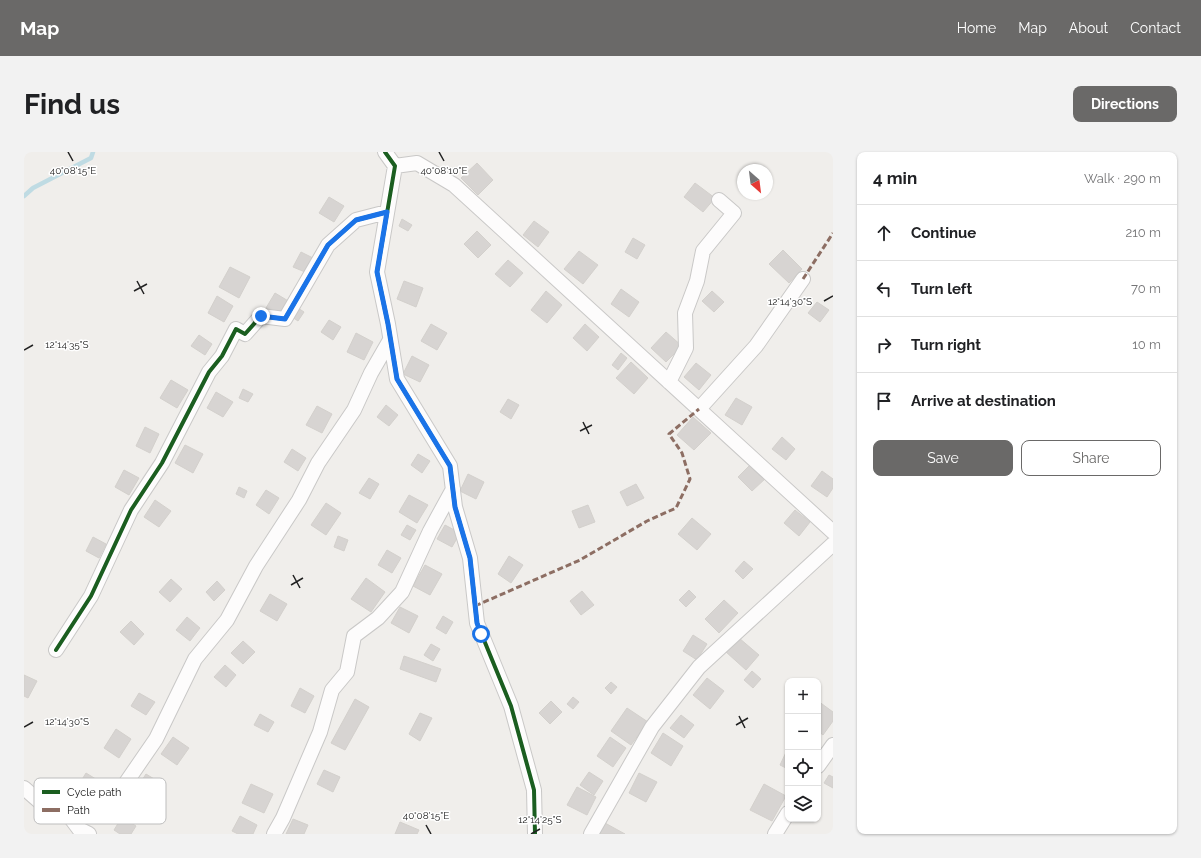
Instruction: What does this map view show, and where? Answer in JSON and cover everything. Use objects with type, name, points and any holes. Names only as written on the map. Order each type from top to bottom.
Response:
[{"type":"street","points":[[385,152],[395,166],[377,272],[397,379],[450,466],[455,507],[470,558],[477,623],[512,706],[534,790],[535,834]]},
{"type":"street","points":[[395,166],[417,163],[454,185],[833,532]]},
{"type":"street","points":[[670,382],[686,348],[685,313],[697,281],[703,250],[734,213],[720,200]]},
{"type":"street","points":[[56,650],[91,596],[131,510],[162,463],[208,372],[222,356],[236,329],[245,334],[261,316],[285,319],[328,245],[356,220],[387,212]]},
{"type":"street","points":[[699,409],[756,346],[803,279]]},
{"type":"street","points":[[129,778],[156,739],[195,659],[227,620],[256,566],[299,500],[318,464],[354,410],[371,373],[390,340]]},
{"type":"street","points":[[274,834],[320,732],[332,690],[347,672],[354,636],[378,618],[402,592],[430,530],[453,489]]},
{"type":"street","points":[[591,834],[652,727],[699,667],[833,544]]},
{"type":"street","points":[[821,762],[833,745]]},
{"type":"street","points":[[24,788],[34,797]]},
{"type":"street","points":[[775,834],[785,818]]},
{"type":"street","points":[[75,824],[79,829],[89,834]]},
{"type":"building","points":[[477,163],[493,180],[478,195],[461,178]]},
{"type":"building","points":[[695,183],[715,198],[703,212],[684,197]]},
{"type":"building","points":[[329,197],[344,206],[334,222],[319,213]]},
{"type":"building","points":[[402,219],[412,225],[408,231],[399,226]]},
{"type":"building","points":[[534,221],[549,232],[538,247],[523,235]]},
{"type":"building","points":[[477,231],[491,245],[478,258],[464,244]]},
{"type":"building","points":[[633,238],[645,245],[637,259],[625,252]]},
{"type":"building","points":[[783,250],[802,269],[789,283],[769,264]]},
{"type":"building","points":[[579,251],[598,265],[583,284],[564,269]]},
{"type":"building","points":[[301,252],[313,258],[305,272],[293,267]]},
{"type":"building","points":[[508,260],[523,273],[510,287],[495,274]]},
{"type":"building","points":[[230,267],[250,277],[239,298],[219,287]]},
{"type":"building","points":[[404,281],[423,288],[416,307],[397,299]]},
{"type":"building","points":[[621,289],[639,302],[629,317],[611,304]]},
{"type":"building","points":[[546,291],[562,305],[547,323],[531,310]]},
{"type":"building","points":[[712,291],[724,302],[714,312],[702,301]]},
{"type":"building","points":[[275,293],[290,302],[280,317],[266,308]]},
{"type":"building","points":[[217,296],[233,306],[224,322],[208,313]]},
{"type":"building","points":[[817,302],[829,310],[820,322],[808,313]]},
{"type":"building","points":[[298,308],[304,312],[298,321],[292,317]]},
{"type":"building","points":[[329,320],[341,327],[333,340],[321,332]]},
{"type":"building","points":[[431,324],[447,333],[437,350],[421,341]]},
{"type":"building","points":[[585,324],[599,337],[587,351],[573,338]]},
{"type":"building","points":[[666,332],[682,346],[666,362],[651,348]]},
{"type":"building","points":[[356,333],[373,342],[364,360],[347,352]]},
{"type":"building","points":[[199,335],[212,344],[205,355],[191,346]]},
{"type":"building","points":[[621,353],[627,358],[618,370],[612,365]]},
{"type":"building","points":[[412,356],[429,365],[420,382],[403,374]]},
{"type":"building","points":[[631,362],[648,378],[634,394],[616,378]]},
{"type":"building","points":[[696,363],[711,375],[699,390],[684,377]]},
{"type":"building","points":[[171,380],[188,390],[177,408],[160,398]]},
{"type":"building","points":[[243,389],[253,394],[248,402],[239,398]]},
{"type":"building","points":[[216,392],[233,402],[223,417],[207,408]]},
{"type":"building","points":[[736,398],[752,407],[742,425],[725,415]]},
{"type":"building","points":[[508,399],[519,405],[511,419],[500,412]]},
{"type":"building","points":[[386,405],[398,415],[389,426],[377,417]]},
{"type":"building","points":[[317,406],[332,414],[322,433],[306,425]]},
{"type":"building","points":[[693,417],[711,433],[694,450],[677,435]]},
{"type":"building","points":[[145,427],[159,434],[150,453],[136,446]]},
{"type":"building","points":[[782,437],[795,449],[786,460],[772,449]]},
{"type":"building","points":[[185,445],[203,454],[193,473],[175,463]]},
{"type":"building","points":[[292,449],[306,458],[298,471],[284,462]]},
{"type":"building","points":[[418,454],[430,461],[422,473],[411,465]]},
{"type":"building","points":[[751,464],[766,478],[752,491],[738,477]]},
{"type":"building","points":[[124,470],[139,478],[129,495],[115,487]]},
{"type":"building","points":[[822,471],[833,479],[833,488],[827,497],[811,486]]},
{"type":"building","points":[[468,474],[484,482],[476,499],[460,491]]},
{"type":"building","points":[[369,478],[379,484],[370,499],[359,493]]},
{"type":"building","points":[[636,484],[644,498],[627,506],[620,492]]},
{"type":"building","points":[[239,487],[247,491],[244,498],[236,494]]},
{"type":"building","points":[[266,490],[279,498],[269,514],[256,505]]},
{"type":"building","points":[[409,495],[428,505],[417,523],[399,512]]},
{"type":"building","points":[[155,500],[171,511],[159,527],[144,517]]},
{"type":"building","points":[[326,503],[341,513],[326,535],[311,525]]},
{"type":"building","points":[[588,505],[595,522],[579,528],[572,511]]},
{"type":"building","points":[[795,510],[810,522],[799,536],[784,523]]},
{"type":"building","points":[[692,518],[711,534],[697,550],[678,534]]},
{"type":"building","points":[[407,525],[416,530],[410,540],[401,535]]},
{"type":"building","points":[[445,525],[460,533],[452,547],[437,539]]},
{"type":"building","points":[[338,536],[348,540],[344,551],[334,547]]},
{"type":"building","points":[[93,537],[106,544],[99,558],[86,551]]},
{"type":"building","points":[[387,550],[401,558],[392,573],[378,565]]},
{"type":"building","points":[[509,556],[523,565],[511,583],[498,574]]},
{"type":"building","points":[[744,561],[753,569],[743,579],[735,571]]},
{"type":"building","points":[[425,565],[442,574],[430,595],[413,586]]},
{"type":"building","points":[[366,578],[385,592],[371,612],[351,599]]},
{"type":"building","points":[[171,579],[182,589],[170,602],[159,592]]},
{"type":"building","points":[[217,581],[225,590],[214,601],[206,592]]},
{"type":"building","points":[[689,590],[696,597],[686,607],[679,600]]},
{"type":"building","points":[[582,591],[594,605],[581,615],[570,601]]},
{"type":"building","points":[[270,594],[287,604],[277,621],[260,611]]},
{"type":"building","points":[[724,600],[738,613],[719,633],[705,619]]},
{"type":"building","points":[[400,607],[418,616],[409,633],[391,623]]},
{"type":"building","points":[[443,616],[453,622],[446,634],[436,628]]},
{"type":"building","points":[[187,617],[200,628],[190,641],[176,630]]},
{"type":"building","points":[[131,621],[144,634],[134,645],[120,632]]},
{"type":"building","points":[[693,635],[707,644],[697,660],[683,651]]},
{"type":"building","points":[[739,638],[759,655],[746,670],[726,652]]},
{"type":"building","points":[[243,641],[255,652],[243,664],[231,653]]},
{"type":"building","points":[[431,644],[440,649],[433,661],[424,655]]},
{"type":"building","points":[[404,656],[441,669],[436,682],[400,669]]},
{"type":"building","points":[[225,665],[236,675],[226,687],[214,677]]},
{"type":"building","points":[[752,671],[761,679],[753,688],[744,680]]},
{"type":"building","points":[[24,675],[37,681],[28,698],[24,696]]},
{"type":"building","points":[[707,678],[724,691],[710,709],[693,695]]},
{"type":"building","points":[[611,682],[617,687],[611,694],[605,688]]},
{"type":"building","points":[[300,688],[314,696],[305,713],[291,706]]},
{"type":"building","points":[[139,693],[155,702],[146,715],[131,706]]},
{"type":"building","points":[[573,697],[579,702],[573,709],[567,704]]},
{"type":"building","points":[[355,699],[369,707],[345,750],[331,743]]},
{"type":"building","points":[[551,701],[562,712],[550,724],[539,713]]},
{"type":"building","points":[[821,703],[833,712],[833,721],[823,735],[821,733]]},
{"type":"building","points":[[627,708],[648,722],[631,745],[611,731]]},
{"type":"building","points":[[420,713],[432,718],[420,741],[409,734]]},
{"type":"building","points":[[260,714],[274,722],[268,732],[254,725]]},
{"type":"building","points":[[681,715],[694,725],[684,738],[670,728]]},
{"type":"building","points":[[116,729],[131,739],[119,758],[104,748]]},
{"type":"building","points":[[663,733],[683,746],[671,766],[651,753]]},
{"type":"building","points":[[173,737],[189,748],[177,765],[161,754]]},
{"type":"building","points":[[610,737],[626,748],[613,767],[597,756]]},
{"type":"building","points":[[785,754],[785,768],[780,765]]},
{"type":"building","points":[[324,770],[340,777],[333,792],[317,784]]},
{"type":"building","points":[[589,772],[603,781],[594,795],[580,785]]},
{"type":"building","points":[[86,773],[94,778],[83,778]]},
{"type":"building","points":[[639,773],[657,782],[646,802],[629,793]]},
{"type":"building","points":[[146,774],[153,778],[143,778]]},
{"type":"building","points":[[829,775],[833,777],[833,788],[824,783]]},
{"type":"building","points":[[251,784],[273,794],[264,813],[242,803]]},
{"type":"building","points":[[764,784],[785,795],[772,821],[750,810]]},
{"type":"building","points":[[577,787],[596,797],[587,815],[567,805]]},
{"type":"building","points":[[240,816],[257,825],[253,834],[238,834],[232,831]]},
{"type":"building","points":[[293,819],[308,825],[304,834],[286,834]]},
{"type":"building","points":[[400,822],[419,830],[417,834],[395,834]]},
{"type":"building","points":[[605,823],[625,834],[599,834]]},
{"type":"building","points":[[118,824],[133,824],[136,826],[131,834],[120,834],[114,830]]},
{"type":"waterway","points":[[24,196],[33,188],[91,158],[93,152]]},
{"type":"marked path","points":[[803,279],[833,233]]},
{"type":"marked path","points":[[475,606],[580,560],[647,521],[676,508],[690,479],[682,453],[669,434],[699,409]]},
{"type":"cycle path","points":[[385,152],[395,166],[377,272],[388,324],[397,379],[450,466],[455,507],[470,558],[477,623],[511,706],[534,790],[535,834]]},
{"type":"cycle path","points":[[56,650],[91,596],[131,510],[162,463],[209,372],[222,356],[236,329],[245,334],[261,316],[285,319],[328,245],[356,220],[387,212]]},
{"type":"route","points":[[261,316],[285,319],[328,245],[356,220],[387,212],[377,272],[388,324],[397,379],[450,466],[455,507],[470,558],[477,623],[481,634]]}]
